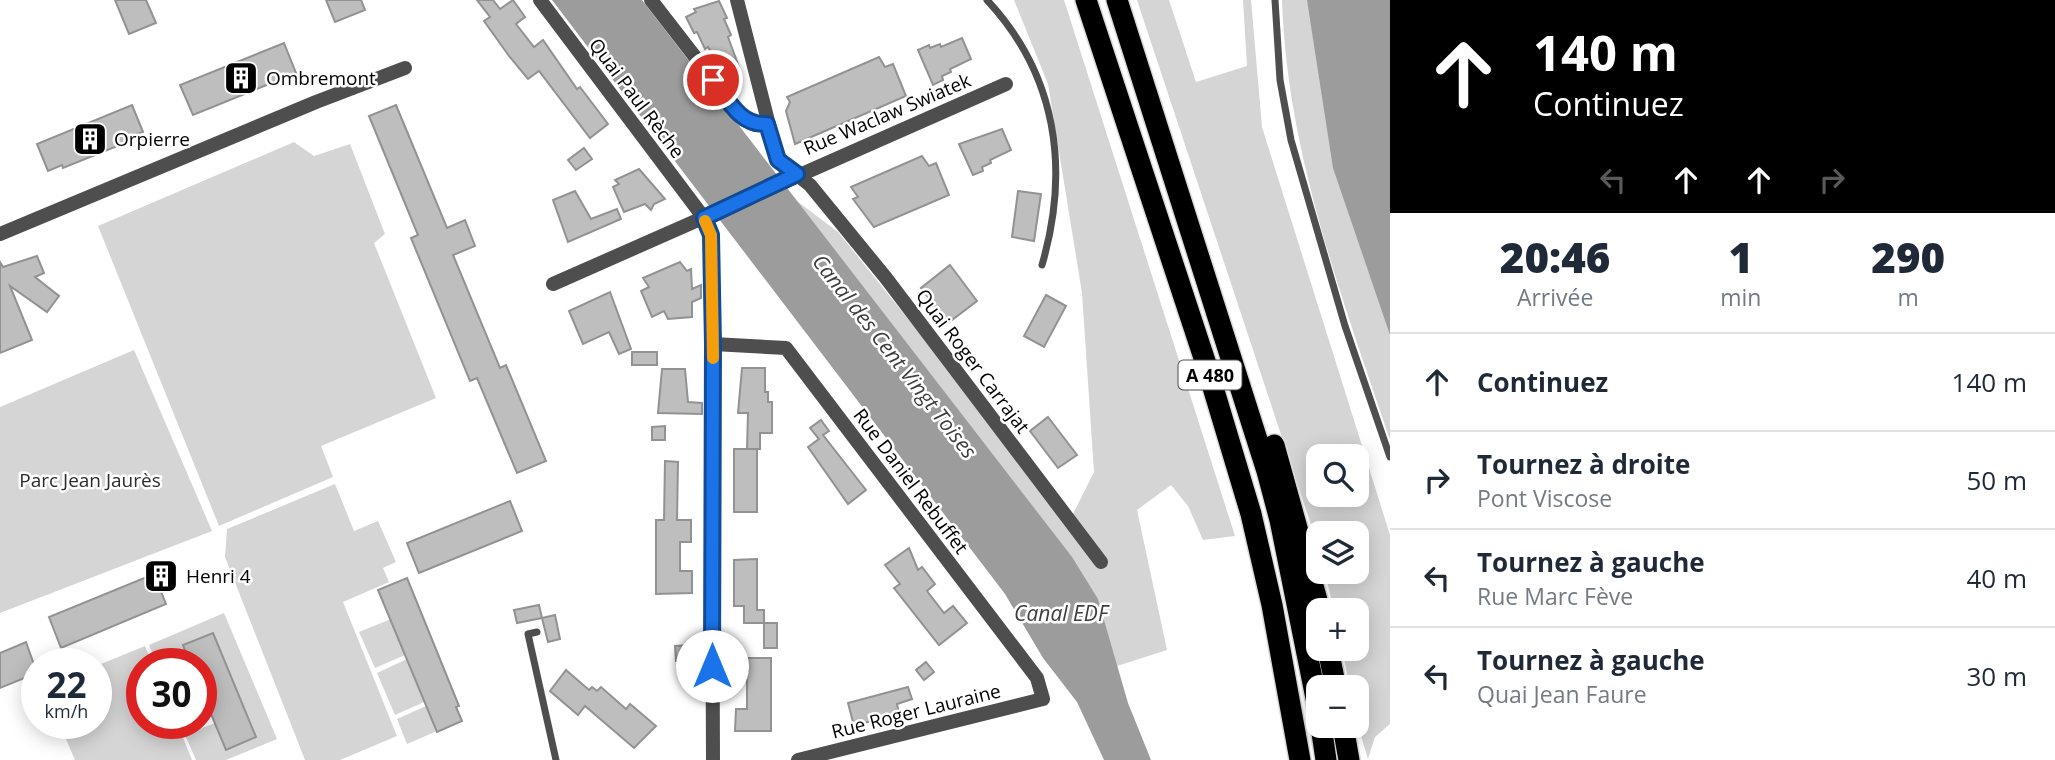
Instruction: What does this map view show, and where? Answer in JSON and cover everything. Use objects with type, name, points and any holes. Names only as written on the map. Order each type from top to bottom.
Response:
[{"type":"highway","name":"A 480","points":[[1086,0],[1202,351],[1251,514],[1272,605],[1300,760]]},
{"type":"highway","name":"A 480","points":[[1117,0],[1267,471],[1280,520],[1311,675]]},
{"type":"highway","points":[[1168,155],[1187,180],[1293,508],[1317,598]]},
{"type":"highway","points":[[1323,738],[1326,760]]},
{"type":"highway","points":[[1345,738],[1349,760]]},
{"type":"street","name":"Quai Paul Rèche","points":[[540,0],[708,216]]},
{"type":"street","points":[[651,0],[744,120],[755,125],[767,124],[737,0]]},
{"type":"street","points":[[0,234],[303,107],[405,68]]},
{"type":"street","name":"Rue Waclaw Swiatek","points":[[552,284],[1006,84]]},
{"type":"street","name":"Quai Roger Carrajat","points":[[767,124],[778,160],[790,177],[810,185],[886,278],[1101,562]]},
{"type":"street","points":[[708,216],[711,235],[713,344],[713,760]]},
{"type":"street","name":"Rue Daniel Rebuffet","points":[[713,344],[786,348],[1037,678],[1043,699]]},
{"type":"street","name":"Rue Roger Lauraine","points":[[798,760],[1043,699]]},
{"type":"lane","points":[[987,0],[1024,47],[1037,71],[1046,100],[1056,185],[1053,218],[1042,265]]},
{"type":"lane","points":[[1275,0],[1280,80],[1291,140],[1345,326],[1390,457]]},
{"type":"lane","points":[[537,632],[528,634],[556,760]]},
{"type":"green space","points":[[1014,0],[1064,0],[1235,536],[1203,540],[1188,506],[1171,485],[1137,510],[1167,650],[1117,666],[1098,599],[793,198],[838,232],[1070,520],[1094,472],[1082,293],[1048,84]]},
{"type":"green space","points":[[1137,0],[1169,0],[1196,82],[1247,66],[1243,0],[1251,0],[1262,127],[1361,444],[1306,444],[1306,507],[1369,507],[1369,468],[1390,535],[1390,724],[1375,737],[1368,759],[1362,738],[1369,738],[1369,675],[1347,675],[1344,661],[1369,661],[1369,598],[1331,598],[1328,584],[1369,584],[1369,521],[1310,521]]},
{"type":"green space","points":[[1282,0],[1307,0],[1390,335],[1390,440],[1336,278],[1306,169],[1286,57]]},
{"type":"green space","points":[[294,142],[314,156],[350,144],[385,234],[374,243],[436,398],[321,446],[333,477],[219,526],[98,226]]},
{"type":"green space","name":"Parc Jean Jaurès","points":[[134,350],[212,531],[0,613],[0,407]]},
{"type":"green space","points":[[335,484],[354,531],[378,521],[396,562],[383,568],[389,582],[343,602],[397,736],[340,760],[305,760],[225,557],[227,529]]},
{"type":"green space","points":[[224,613],[277,739],[226,760],[196,760],[187,739],[217,739],[217,728],[226,750],[256,737],[213,633],[183,645],[184,648],[150,648],[149,645]]},
{"type":"green space","points":[[391,619],[405,655],[375,668],[359,632]]},
{"type":"green space","points":[[126,654],[126,739],[183,739],[192,760],[75,760],[66,739],[112,739],[112,659]]},
{"type":"green space","points":[[407,659],[424,702],[395,715],[377,673]]},
{"type":"green space","points":[[426,706],[437,731],[407,744],[397,719]]},
{"type":"water","name":"Canal EDF","points":[[552,0],[642,0],[1072,557],[1098,599],[1128,703],[1151,760],[1104,760],[1077,702],[1043,658],[1005,594]]},
{"type":"water","points":[[1307,0],[1390,0],[1390,335],[1333,168]]},
{"type":"building","points":[[115,0],[146,0],[156,23],[129,34]]},
{"type":"building","points":[[326,0],[361,0],[365,10],[335,22]]},
{"type":"building","points":[[477,0],[493,0],[500,9],[513,0],[525,17],[516,24],[534,47],[543,40],[577,89],[580,87],[608,124],[590,138],[539,71],[528,79],[509,56],[484,21],[490,17]]},
{"type":"building","points":[[719,1],[727,18],[724,19],[731,35],[728,37],[739,67],[725,74],[708,47],[705,49],[697,32],[694,33],[686,17],[696,12],[694,9]]},
{"type":"building","points":[[962,38],[971,59],[950,69],[951,72],[942,76],[943,80],[933,85],[918,50],[929,45],[930,48],[940,44],[941,47]]},
{"type":"building","name":"Ombremont","points":[[284,43],[296,73],[193,115],[180,85]]},
{"type":"building","points":[[879,57],[885,67],[893,64],[906,96],[795,144],[786,111],[790,102],[787,97]]},
{"type":"building","name":"Orpierre","points":[[132,105],[143,132],[129,137],[130,141],[63,168],[62,165],[48,171],[37,144]]},
{"type":"building","points":[[396,105],[447,228],[465,220],[475,246],[453,255],[500,368],[506,365],[546,461],[517,473],[477,378],[470,381],[411,238],[418,235],[369,116]]},
{"type":"building","points":[[1002,129],[1011,150],[990,160],[991,163],[982,167],[983,171],[973,175],[959,144]]},
{"type":"building","points":[[584,148],[592,159],[576,170],[568,160]]},
{"type":"building","points":[[922,156],[929,166],[936,163],[949,195],[874,227],[853,199],[858,197],[851,187]]},
{"type":"building","points":[[639,169],[665,199],[654,204],[651,210],[645,204],[624,212],[613,187],[619,184],[615,180]]},
{"type":"building","points":[[575,191],[591,219],[617,209],[621,219],[568,242],[553,200]]},
{"type":"building","points":[[1018,191],[1041,194],[1034,241],[1012,237]]},
{"type":"building","points":[[37,256],[44,273],[35,277],[59,296],[47,312],[10,286],[32,340],[0,353],[0,262],[3,267]]},
{"type":"building","points":[[680,262],[687,271],[691,269],[692,289],[701,285],[701,298],[692,302],[692,317],[668,319],[664,311],[652,317],[641,291],[649,287],[643,278]]},
{"type":"building","points":[[950,265],[977,301],[948,323],[921,288]]},
{"type":"building","points":[[610,292],[631,349],[619,354],[609,332],[583,344],[569,311]]},
{"type":"building","points":[[1046,295],[1066,306],[1044,347],[1024,336]]},
{"type":"building","points":[[632,352],[657,352],[657,365],[632,365]]},
{"type":"building","points":[[742,368],[765,368],[765,392],[768,392],[768,402],[772,402],[772,433],[760,433],[760,449],[747,449],[748,413],[738,413]]},
{"type":"building","points":[[662,369],[685,369],[688,402],[702,403],[702,414],[658,413]]},
{"type":"building","points":[[1048,417],[1077,455],[1058,468],[1030,431]]},
{"type":"building","points":[[821,420],[829,431],[823,435],[866,490],[848,504],[808,447],[819,439],[810,428]]},
{"type":"building","points":[[665,426],[665,440],[652,440],[652,427]]},
{"type":"building","points":[[734,449],[757,449],[757,512],[734,512]]},
{"type":"building","points":[[665,461],[678,462],[677,520],[691,520],[691,542],[680,542],[680,571],[692,571],[692,593],[656,594],[656,520],[664,520]]},
{"type":"building","points":[[510,501],[522,531],[419,573],[407,543]]},
{"type":"building","points":[[909,548],[918,570],[922,567],[935,584],[927,591],[944,613],[953,606],[967,623],[939,645],[894,588],[900,584],[885,565]]},
{"type":"building","points":[[757,559],[757,610],[764,610],[764,623],[744,623],[744,606],[734,606],[734,560]]},
{"type":"building","points":[[154,574],[166,604],[61,648],[49,617]]},
{"type":"building","points":[[407,578],[459,706],[456,707],[462,721],[437,732],[378,590]]},
{"type":"building","points":[[539,605],[542,618],[517,623],[514,610]]},
{"type":"building","points":[[555,615],[560,639],[548,642],[542,618]]},
{"type":"building","points":[[764,623],[777,623],[777,648],[764,648]]},
{"type":"building","points":[[213,633],[256,737],[226,750],[217,728],[217,648],[184,648],[183,645]]},
{"type":"building","points":[[26,642],[28,648],[21,648],[21,679],[0,688],[0,653]]},
{"type":"building","points":[[692,645],[693,661],[676,661],[675,646]]},
{"type":"building","points":[[735,658],[771,658],[771,731],[735,731],[736,709],[747,709],[747,680],[735,680]]},
{"type":"building","points":[[926,662],[934,672],[924,680],[916,670]]},
{"type":"building","points":[[566,670],[589,690],[592,687],[597,691],[601,687],[626,709],[630,704],[656,726],[634,748],[585,706],[578,715],[550,691]]},
{"type":"building","points":[[908,687],[912,699],[897,704],[899,713],[854,726],[848,703]]},
{"type":"slow traffic","points":[[705,221],[711,235],[713,358]]},
{"type":"place","name":"Ombremont","points":[[241,78]]},
{"type":"place","name":"Orpierre","points":[[90,139]]},
{"type":"place","name":"Henri 4","points":[[161,576]]},
{"type":"route","points":[[712,666],[713,344],[711,235],[704,218],[797,174],[778,160],[767,124],[755,125],[744,120],[713,80]]},
{"type":"water label","name":"Canal des Cent Vingt Toises","points":[[895,356]]}]
